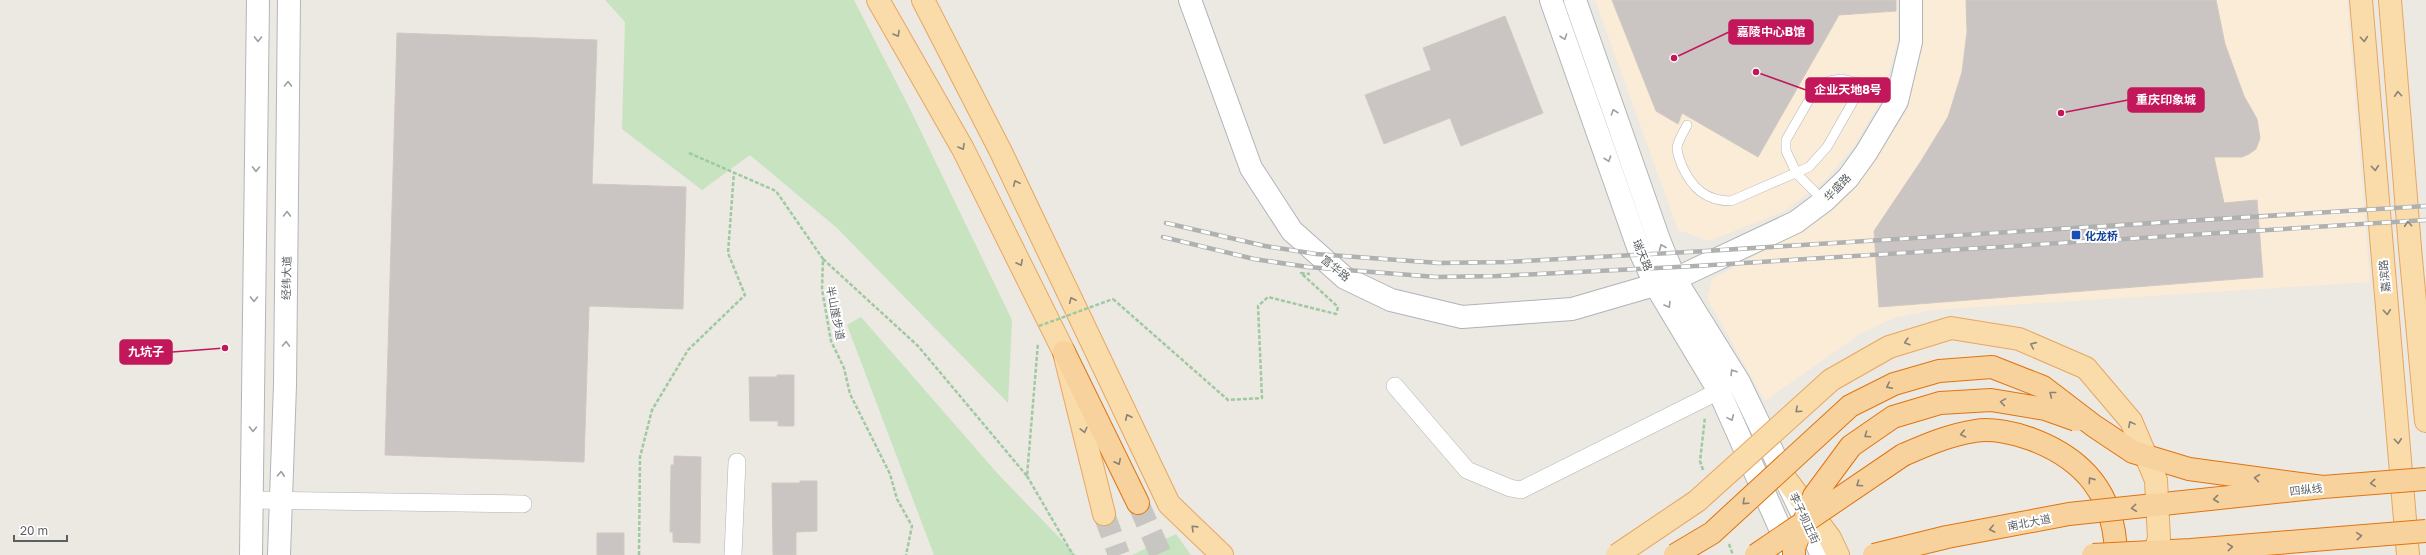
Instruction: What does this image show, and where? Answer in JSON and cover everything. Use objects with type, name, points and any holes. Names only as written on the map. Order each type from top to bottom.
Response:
[{"type":"highway","points":[[1064,352],[1138,503]]},
{"type":"highway","points":[[1675,555],[1712,533],[1850,406],[1894,384],[1939,370],[1992,367],[2043,387],[2094,426],[2133,452],[2189,469],[2323,487]]},
{"type":"highway","points":[[1793,555],[1794,548],[1814,496],[1851,446],[1893,417],[1940,403],[1991,400],[2045,409],[2094,426]]},
{"type":"highway","points":[[1756,555],[1903,454],[1942,438],[1976,431],[2016,434],[2052,447],[2082,468],[2104,499],[2116,534],[2116,555]]},
{"type":"highway","name":"四纵线","points":[[2187,502],[2323,487],[2426,478]]},
{"type":"highway","name":"南北大道","points":[[1874,555],[1946,538],[2069,514],[2187,502]]},
{"type":"highway","points":[[2093,555],[2185,552],[2426,531]]},
{"type":"main road","points":[[251,555],[258,0]]},
{"type":"main road","name":"经纬大道","points":[[278,555],[285,385],[289,0]]},
{"type":"main road","points":[[878,0],[963,148],[1064,352],[1104,514]]},
{"type":"main road","points":[[922,0],[1001,152],[1169,504],[1222,555]]},
{"type":"main road","name":"富华路","points":[[1190,0],[1251,168],[1292,231],[1345,278],[1391,300],[1462,317],[1572,309],[1665,282]]},
{"type":"main road","name":"瑞天路","points":[[1551,0],[1638,247],[1739,382],[1788,482]]},
{"type":"main road","name":"瑞天路","points":[[1575,0],[1659,240],[1665,282],[1719,391],[1793,555]]},
{"type":"main road","name":"华盛路","points":[[1665,282],[1796,222],[1824,201],[1848,178],[1866,153],[1896,101],[1911,42],[1911,0]]},
{"type":"main road","name":"嘉滨路","points":[[2361,0],[2408,554]]},
{"type":"main road","points":[[2390,0],[2410,248],[2426,418]]},
{"type":"main road","points":[[2410,248],[2426,304]]},
{"type":"main road","points":[[1617,555],[1696,501],[1832,380],[1889,347],[1951,328],[2019,339],[2086,368],[2130,421],[2156,480],[2159,539],[2153,555]]},
{"type":"main road","points":[[1788,482],[1830,538],[1838,555]]},
{"type":"main road","name":"李子坝正街","points":[[1788,482],[1822,555]]},
{"type":"street","points":[[1395,386],[1467,470],[1510,488],[1521,490],[1719,391]]},
{"type":"street","points":[[733,555],[737,462]]},
{"type":"street","points":[[252,500],[280,502],[523,504]]},
{"type":"lane","points":[[1824,201],[1797,174],[1786,151],[1786,140],[1812,93],[1829,80],[1841,79],[1899,92]]},
{"type":"lane","points":[[1687,125],[1677,146],[1678,154],[1693,187],[1710,198],[1720,201],[1732,201],[1797,174],[1809,167],[1827,147],[1863,84]]},
{"type":"path","points":[[689,153],[776,191],[823,259],[918,346],[1027,476],[1073,555]]},
{"type":"path","points":[[639,555],[640,457],[652,410],[688,350],[745,295],[728,253],[734,172]]},
{"type":"path","name":"半山崖步道","points":[[823,259],[822,289],[831,341],[844,368],[850,394],[890,474],[897,499],[912,526],[906,555]]},
{"type":"path","points":[[1038,334],[1039,326],[1113,299],[1228,400],[1262,398],[1258,306],[1268,297],[1336,314],[1338,306],[1301,273],[1314,275]]},
{"type":"path","points":[[1027,476],[1038,342]]},
{"type":"shaded area","points":[[1595,0],[1897,0],[1898,38],[1882,99],[1853,148],[1826,179],[1785,211],[1709,241],[1678,230]]},
{"type":"shaded area","points":[[1923,0],[2347,0],[2370,282],[1933,310],[1894,318],[1860,334],[1765,401],[1707,298],[1712,279],[1799,231],[1843,199],[1876,159],[1908,108],[1923,42]]},
{"type":"green space","points":[[605,0],[854,0],[910,109],[1012,320],[1008,403],[837,228],[750,155],[702,190],[622,129],[625,22]]},
{"type":"green space","points":[[861,317],[998,474],[1076,555],[934,555],[847,325]]},
{"type":"green space","points":[[1176,534],[1191,555],[1132,555]]},
{"type":"building","points":[[1612,0],[1896,0],[1896,11],[1839,15],[1758,157],[1682,113],[1678,124],[1656,111]]},
{"type":"building","points":[[1966,0],[2216,0],[2225,44],[2244,96],[2257,119],[2260,138],[2256,149],[2242,157],[2214,157],[2224,203],[2257,200],[2263,277],[1879,307],[1874,231],[1921,161],[1948,117],[1962,72],[1967,32]]},
{"type":"building","points":[[1505,16],[1543,113],[1461,146],[1450,118],[1384,144],[1365,95],[1431,70],[1423,48]]},
{"type":"building","points":[[397,33],[597,40],[592,184],[686,187],[683,309],[589,306],[584,462],[385,455]]},
{"type":"building","points":[[777,375],[794,375],[794,426],[778,426],[778,421],[750,421],[749,377],[777,377]]},
{"type":"building","points":[[674,456],[701,457],[700,543],[673,542],[673,532],[670,532],[671,465],[674,465]]},
{"type":"building","points":[[800,481],[817,481],[817,531],[796,532],[796,555],[773,555],[772,483],[800,483]]},
{"type":"building","points":[[597,533],[624,533],[624,555],[597,555]]},
{"type":"tunnel","points":[[1138,503],[1161,555]]},
{"type":"tunnel","points":[[1104,514],[1119,555]]},
{"type":"railway","points":[[1166,223],[1265,246],[1316,254],[1439,263],[1507,262],[1706,251],[2426,206]]},
{"type":"railway","points":[[1163,237],[1254,259],[1308,267],[1436,277],[1497,276],[1696,266],[2426,220]]},
{"type":"place","name":"嘉陵中心B馆","points":[[1674,58]]},
{"type":"place","name":"企业天地8号","points":[[1756,72]]},
{"type":"place","name":"重庆印象城","points":[[2061,113]]},
{"type":"place","name":"化龙桥","points":[[2076,235]]},
{"type":"place","name":"九坑子","points":[[225,348]]}]
